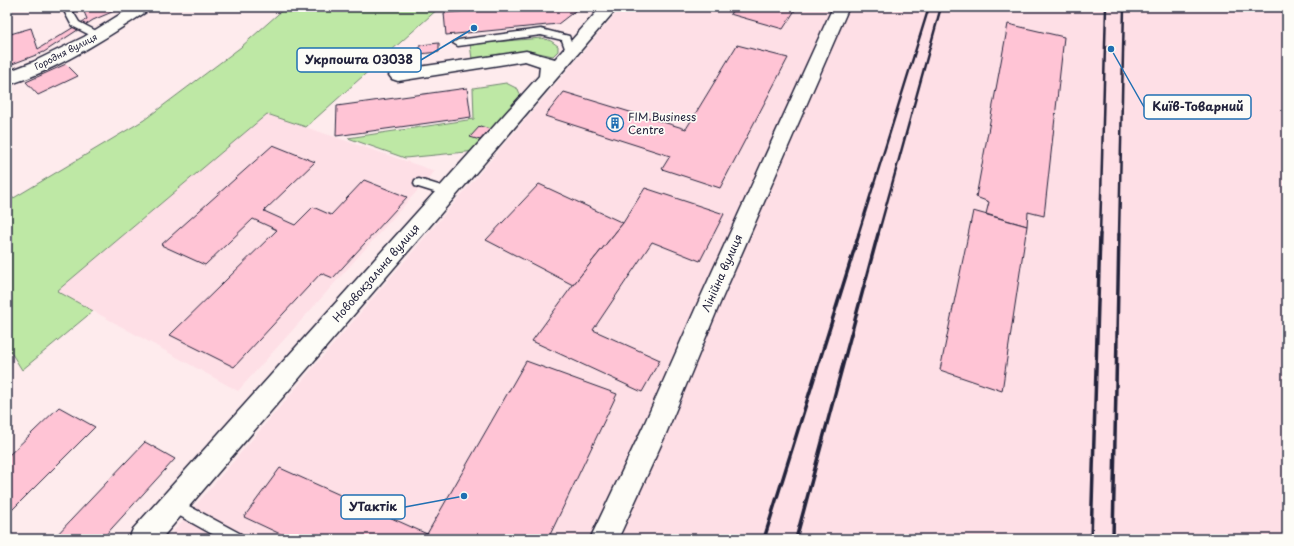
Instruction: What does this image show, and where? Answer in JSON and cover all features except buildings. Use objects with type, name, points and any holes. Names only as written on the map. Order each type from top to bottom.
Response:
[{"type":"street","name":"Городня вулиця","points":[[7,79],[45,64],[99,36],[143,7]]},
{"type":"street","name":"Нововокзальна вулиця","points":[[143,539],[548,76],[572,44],[610,7]]},
{"type":"street","name":"Лінійна вулиця","points":[[604,539],[652,436],[712,296],[841,7]]},
{"type":"street","points":[[398,75],[526,56],[549,63],[548,76]]},
{"type":"lane","points":[[66,7],[75,24],[99,36]]},
{"type":"lane","points":[[458,43],[541,32],[572,44]]},
{"type":"lane","points":[[419,183],[447,192]]},
{"type":"lane","points":[[174,505],[236,539]]},
{"type":"shaded area","points":[[624,7],[1287,7],[1287,539],[167,539],[614,16]]},
{"type":"shaded area","points":[[267,114],[435,171],[238,391],[57,291]]},
{"type":"green space","points":[[286,7],[440,7],[306,127],[267,114],[57,291],[93,311],[22,370],[7,346],[7,202],[144,120],[241,47]]},
{"type":"green space","points":[[542,38],[551,41],[558,46],[558,51],[553,56],[529,51],[472,59],[470,44]]},
{"type":"green space","points":[[506,83],[518,89],[522,99],[476,151],[405,158],[348,138],[474,119],[473,88]]},
{"type":"railway","points":[[858,235],[929,7]]},
{"type":"railway","points":[[878,235],[941,7]]},
{"type":"railway","points":[[1100,235],[1106,7]]},
{"type":"railway","points":[[1119,235],[1124,7]]},
{"type":"railway","points":[[764,539],[859,234]]},
{"type":"railway","points":[[796,539],[878,234]]},
{"type":"railway","points":[[1091,539],[1100,234]]},
{"type":"railway","points":[[1113,539],[1119,234]]},
{"type":"place","name":"Укрпошта 03038","points":[[474,28]]},
{"type":"place","name":"Київ-Товарний","points":[[1111,49]]},
{"type":"place","name":"FIM Business Centre","points":[[615,123]]},
{"type":"place","name":"УТактік","points":[[464,496]]}]
